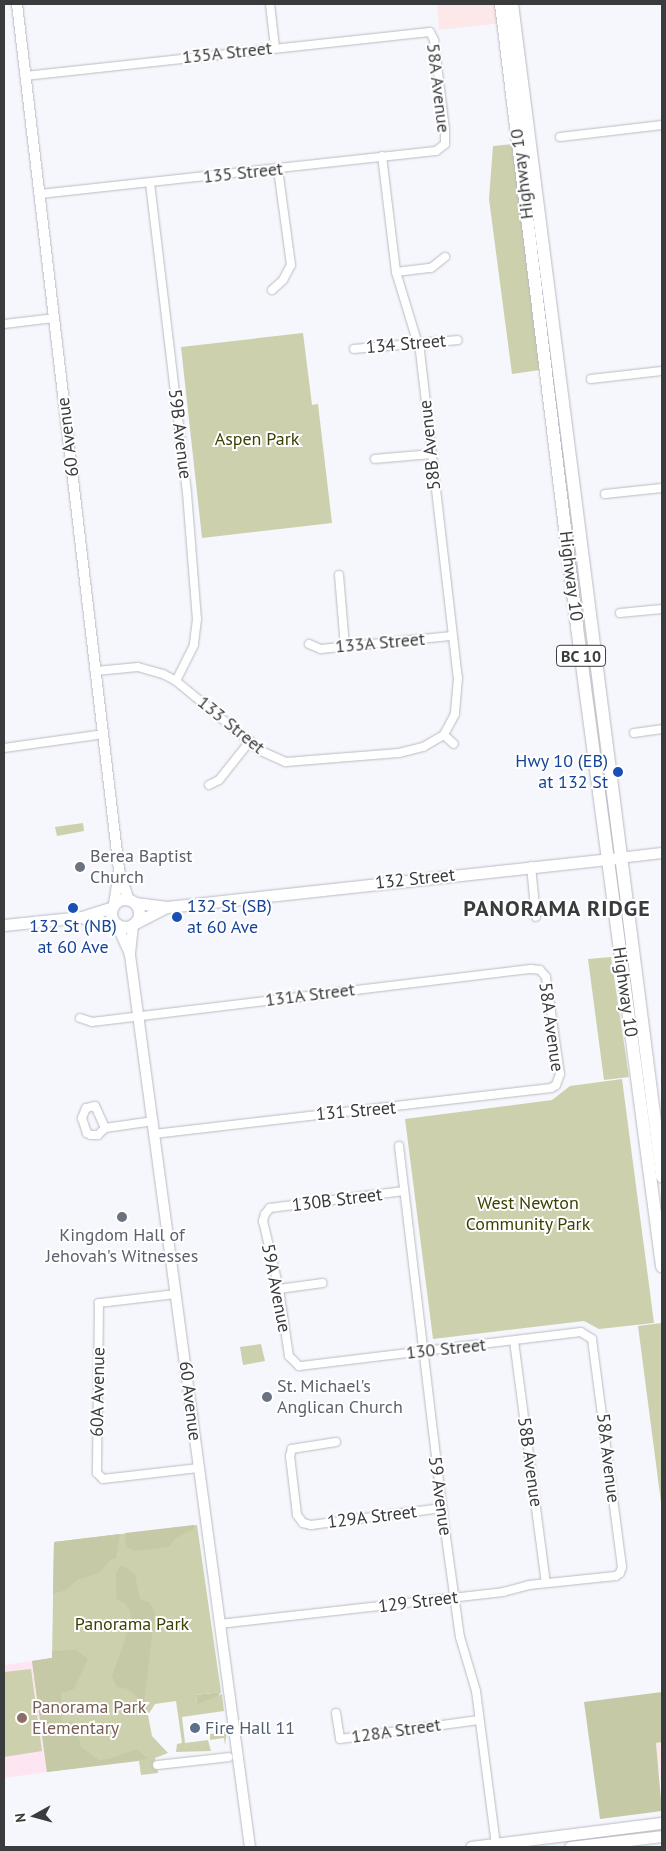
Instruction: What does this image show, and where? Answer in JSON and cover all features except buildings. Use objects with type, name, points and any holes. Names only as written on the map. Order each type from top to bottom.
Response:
[{"type":"highway","name":"Highway 10","points":[[501,4],[614,858],[662,1176]]},
{"type":"highway","name":"Highway 10","points":[[514,7],[662,1266]]},
{"type":"main road","name":"132 Street","points":[[132,901],[167,908],[614,858]]},
{"type":"main road","points":[[4,925],[82,917],[113,905],[132,901],[139,915],[134,924],[116,924],[82,917]]},
{"type":"main road","points":[[113,905],[111,916],[116,924]]},
{"type":"main road","name":"132 Street","points":[[134,924],[167,908]]},
{"type":"main road","points":[[471,1847],[662,1823]]},
{"type":"main road","points":[[569,1847],[662,1836]]},
{"type":"street","name":"60 Avenue","points":[[17,4],[119,870],[113,905]]},
{"type":"street","points":[[270,4],[275,47]]},
{"type":"street","name":"135A Street","points":[[26,76],[275,47],[430,32]]},
{"type":"street","name":"58A Avenue","points":[[430,32],[434,40],[445,144]]},
{"type":"street","points":[[560,137],[662,125]]},
{"type":"street","name":"135 Street","points":[[39,194],[436,151],[445,144]]},
{"type":"street","name":"58B Avenue","points":[[382,156],[396,272],[418,341],[452,636],[458,694],[455,714],[444,735]]},
{"type":"street","points":[[272,290],[283,280],[291,265],[278,169]]},
{"type":"street","name":"59B Avenue","points":[[150,183],[187,493],[197,619],[194,644],[176,681]]},
{"type":"street","points":[[396,272],[431,268],[445,257]]},
{"type":"street","points":[[4,324],[54,318]]},
{"type":"street","name":"134 Street","points":[[354,349],[418,341],[458,340]]},
{"type":"street","points":[[591,379],[662,371]]},
{"type":"street","points":[[375,459],[431,454]]},
{"type":"street","points":[[605,494],[662,488]]},
{"type":"street","points":[[339,575],[344,646]]},
{"type":"street","points":[[620,613],[662,609]]},
{"type":"street","name":"133A Street","points":[[309,644],[321,649],[452,636]]},
{"type":"street","name":"133 Street","points":[[96,671],[146,668],[176,681],[250,741],[275,758],[299,763],[410,751],[444,735]]},
{"type":"street","points":[[634,733],[662,730]]},
{"type":"street","points":[[4,748],[104,734]]},
{"type":"street","points":[[444,735],[454,744]]},
{"type":"street","points":[[209,785],[219,780],[250,741]]},
{"type":"street","name":"132 Street","points":[[614,858],[662,853]]},
{"type":"street","points":[[531,866],[536,917]]},
{"type":"street","name":"60 Avenue","points":[[119,870],[132,901]]},
{"type":"street","name":"60 Avenue","points":[[116,924],[130,955]]},
{"type":"street","name":"60 Avenue","points":[[134,924],[130,955],[250,1847]]},
{"type":"street","name":"131A Street","points":[[80,1018],[92,1022],[531,969],[540,970]]},
{"type":"street","name":"58A Avenue","points":[[540,970],[548,982],[560,1074],[556,1085]]},
{"type":"street","name":"131 Street","points":[[154,1134],[479,1098],[556,1085]]},
{"type":"street","points":[[105,1128],[153,1121]]},
{"type":"street","name":"59 Avenue","points":[[399,1146],[421,1352],[454,1598],[460,1638],[474,1676],[496,1844]]},
{"type":"street","name":"130B Street","points":[[270,1208],[404,1191]]},
{"type":"street","name":"59A Avenue","points":[[270,1208],[263,1221],[279,1288],[289,1356],[299,1366]]},
{"type":"street","points":[[279,1288],[324,1283]]},
{"type":"street","name":"60A Avenue","points":[[176,1294],[99,1303],[97,1473],[103,1479],[198,1468]]},
{"type":"street","name":"130 Street","points":[[299,1366],[581,1332],[592,1338]]},
{"type":"street","name":"58A Avenue","points":[[592,1338],[622,1567],[616,1576]]},
{"type":"street","name":"58B Avenue","points":[[514,1341],[546,1583]]},
{"type":"street","name":"129A Street","points":[[336,1442],[292,1449],[290,1456],[297,1514],[303,1523],[311,1525],[442,1508]]},
{"type":"street","name":"129 Street","points":[[220,1624],[454,1598],[546,1583],[616,1576]]},
{"type":"street","name":"128A Street","points":[[336,1713],[340,1739],[479,1720]]},
{"type":"street","points":[[157,1765],[229,1757]]},
{"type":"street","points":[[566,1835],[569,1847]]},
{"type":"shaded area","points":[[437,4],[498,4],[501,23],[439,30]]},
{"type":"shaded area","name":"Panorama Park Elementary","points":[[32,1661],[47,1772],[4,1778],[4,1665]]},
{"type":"shaded area","points":[[662,1742],[662,1793],[656,1743]]},
{"type":"green space","points":[[513,144],[540,370],[512,374],[489,199],[493,146]]},
{"type":"green space","name":"Aspen Park","points":[[303,333],[312,405],[318,404],[332,523],[202,538],[181,347]]},
{"type":"green space","points":[[83,823],[84,831],[57,836],[55,827]]},
{"type":"green space","points":[[611,957],[629,1077],[604,1080],[588,959]]},
{"type":"green space","name":"West Newton Community Park","points":[[622,1079],[654,1323],[599,1329],[584,1321],[433,1339],[405,1119],[552,1100],[570,1086]]},
{"type":"green space","points":[[662,1323],[662,1510],[638,1326]]},
{"type":"green space","points":[[261,1344],[265,1361],[243,1365],[240,1347]]},
{"type":"green space","points":[[194,1525],[194,1529],[176,1538],[169,1547],[134,1551],[126,1547],[125,1533]]},
{"type":"green space","name":"Panorama Park","points":[[197,1525],[221,1692],[196,1695],[197,1703],[222,1694],[224,1711],[182,1717],[185,1743],[208,1740],[211,1751],[176,1752],[177,1744],[182,1743],[176,1701],[155,1704],[148,1715],[152,1736],[168,1753],[155,1758],[158,1773],[141,1775],[139,1761],[47,1772],[32,1661],[52,1658],[54,1542]]},
{"type":"green space","points":[[120,1534],[116,1558],[109,1561],[99,1573],[77,1580],[66,1590],[53,1594],[54,1542]]},
{"type":"green space","points":[[123,1566],[135,1574],[140,1600],[149,1602],[155,1612],[144,1703],[128,1689],[117,1687],[112,1676],[131,1622],[130,1611],[125,1603],[117,1600],[116,1593],[116,1574],[119,1567]]},
{"type":"green space","points":[[76,1650],[88,1659],[74,1689],[61,1693],[62,1724],[72,1722],[76,1724],[81,1747],[99,1760],[109,1759],[137,1749],[148,1759],[47,1772],[32,1661],[52,1658],[52,1651]]},
{"type":"green space","name":"Panorama Park Elementary","points":[[31,1669],[42,1751],[4,1757],[4,1672]]},
{"type":"green space","points":[[221,1692],[218,1696],[197,1704],[196,1695]]},
{"type":"green space","points":[[662,1692],[662,1742],[656,1743],[662,1811],[600,1819],[584,1702]]},
{"type":"green space","points":[[227,1732],[225,1745],[224,1738],[210,1740],[210,1734]]},
{"type":"place","name":"Hwy 10 (EB) at 132 St","points":[[618,772]]},
{"type":"place","name":"Berea Baptist Church","points":[[80,867]]},
{"type":"place","name":"132 St (NB) at 60 Ave","points":[[73,908]]},
{"type":"place","name":"132 St (SB) at 60 Ave","points":[[177,917]]},
{"type":"place","name":"Kingdom Hall of Jehovah's Witnesses","points":[[122,1217]]},
{"type":"place","name":"St. Michael's Anglican Church","points":[[267,1397]]},
{"type":"place","name":"Panorama Park Elementary","points":[[22,1718]]},
{"type":"place","name":"Fire Hall 11","points":[[195,1728]]},
{"type":"district","name":"PANORAMA RIDGE","points":[[557,909]]}]
